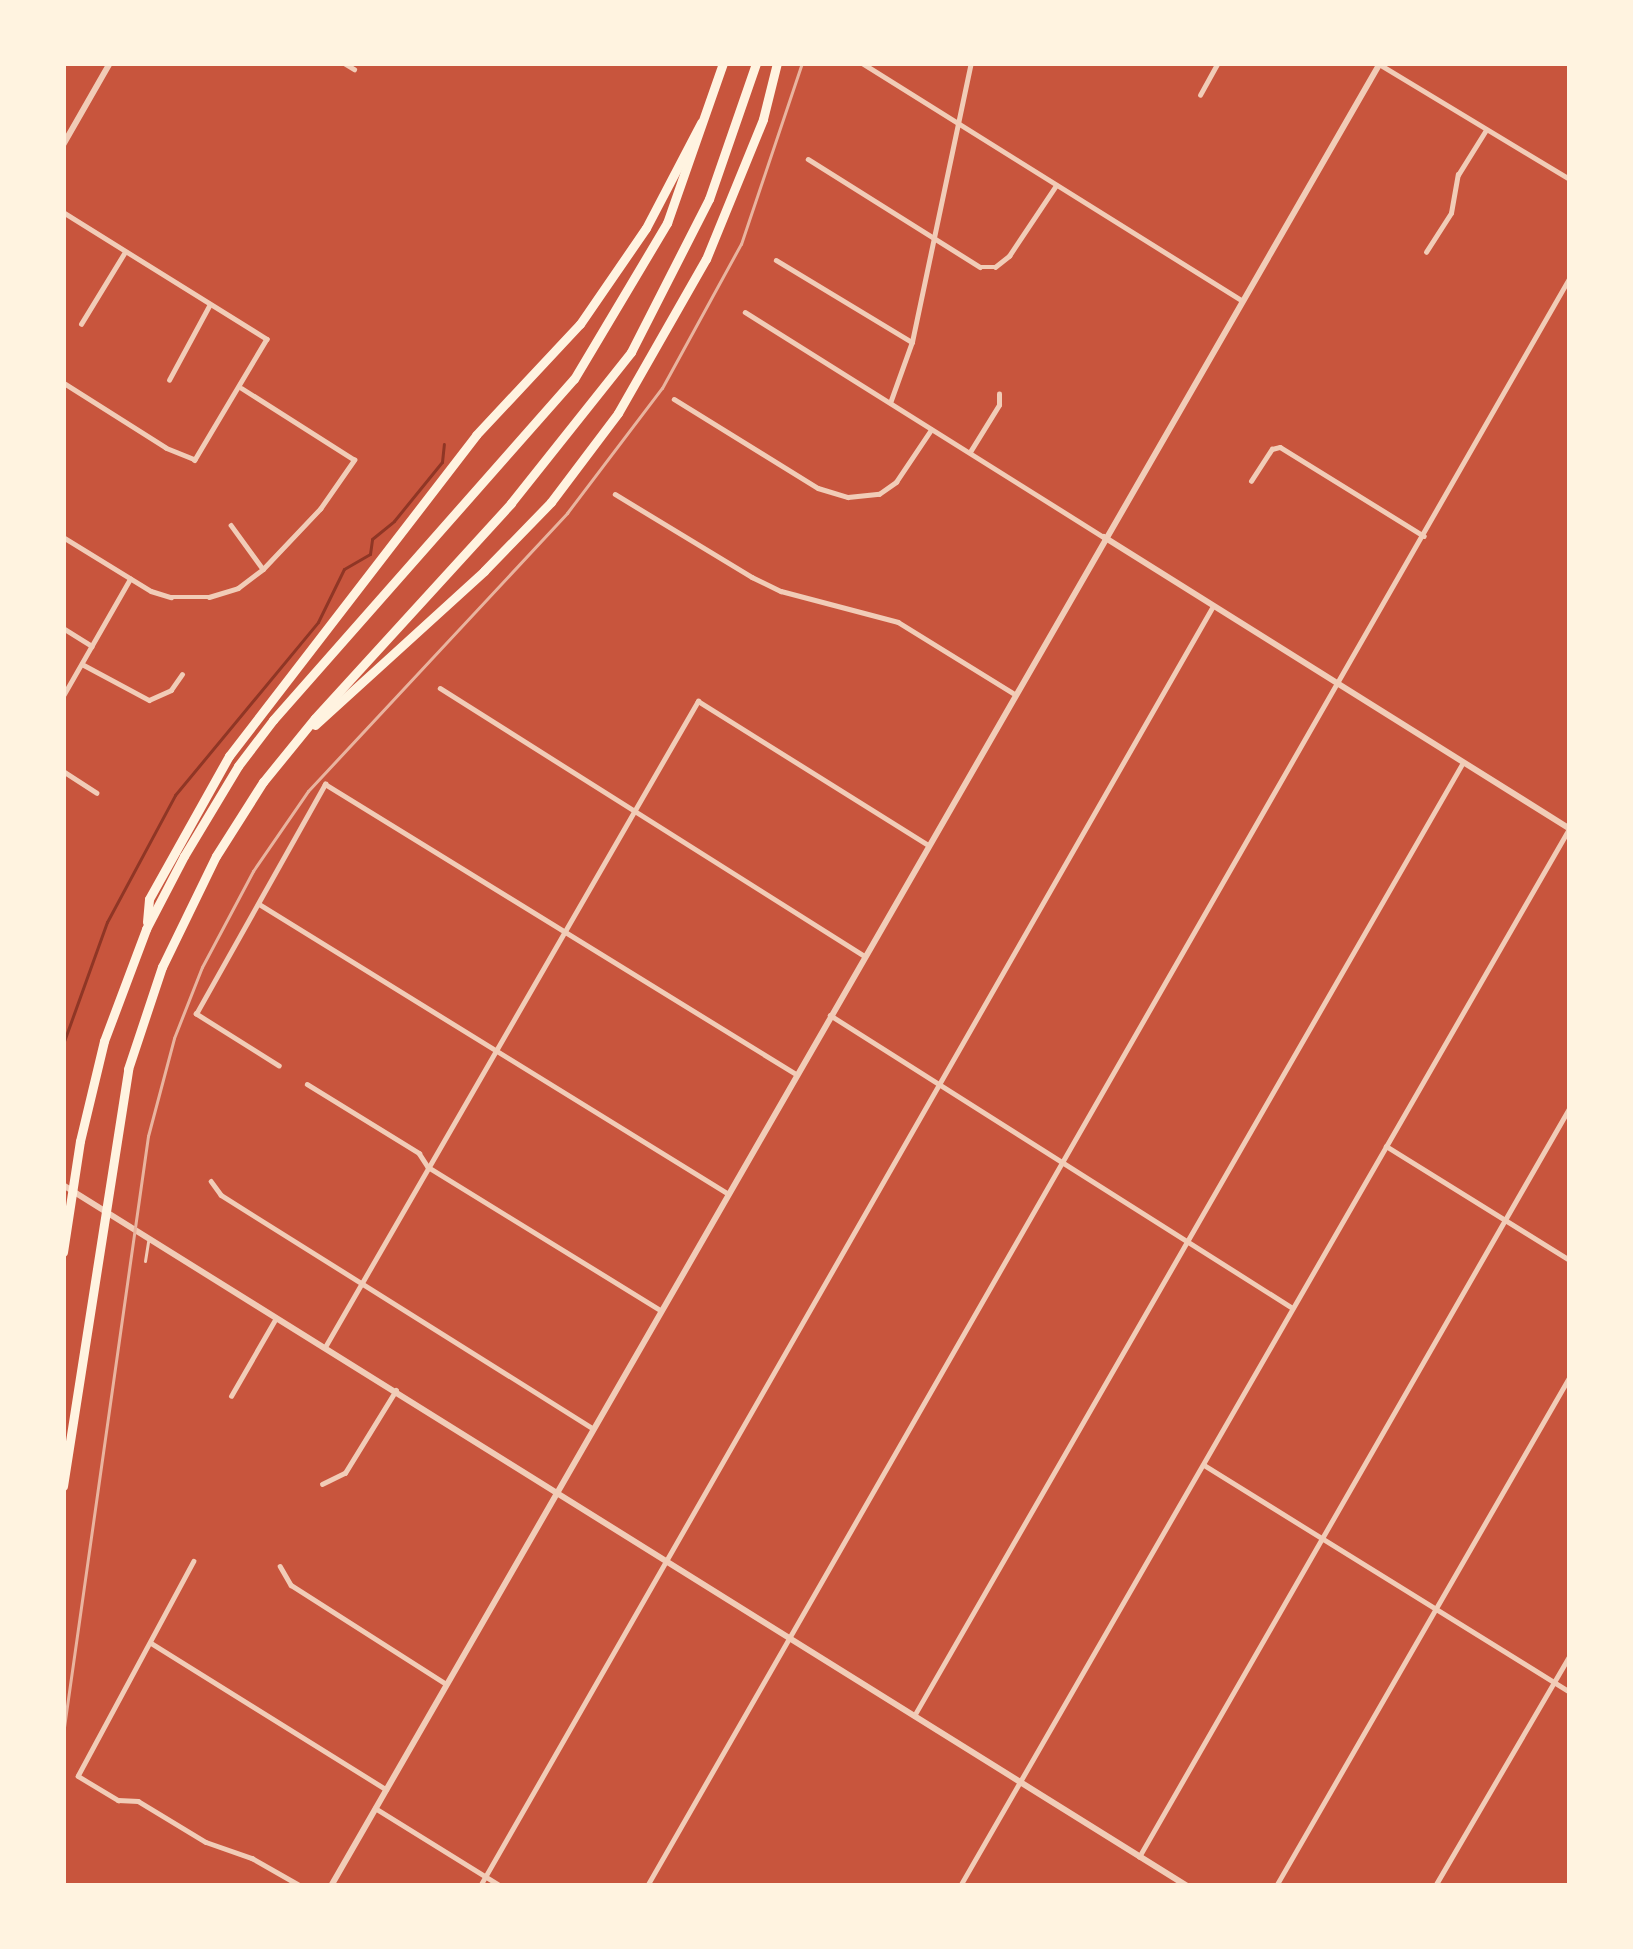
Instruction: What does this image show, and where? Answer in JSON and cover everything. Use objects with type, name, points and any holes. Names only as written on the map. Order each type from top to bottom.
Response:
[{"type":"highway","points":[[63,1252],[80,1142],[104,1041],[146,929],[238,766],[574,379],[642,269],[682,189],[723,63]]},
{"type":"highway","points":[[63,1486],[110,1158],[137,1036],[162,967],[216,856],[291,747],[511,503],[632,352],[670,282],[741,118],[756,63]]},
{"type":"highway","points":[[291,747],[484,571],[559,492],[618,413],[706,259],[763,119],[777,63]]},
{"type":"highway","points":[[146,929],[149,899],[229,756],[476,435],[580,324],[646,228],[708,114]]},
{"type":"street","points":[[63,146],[110,63]]},
{"type":"street","points":[[344,63],[354,69]]},
{"type":"street","points":[[890,404],[912,343],[971,63]]},
{"type":"street","points":[[1200,95],[1218,63]]},
{"type":"street","points":[[331,1886],[1379,63],[1570,178]]},
{"type":"street","points":[[867,64],[957,126],[1242,300]]},
{"type":"street","points":[[1426,252],[1451,212],[1456,180],[1487,128]]},
{"type":"street","points":[[808,159],[980,267],[995,267],[1009,256],[1055,187]]},
{"type":"street","points":[[63,212],[267,339],[195,460],[63,383]]},
{"type":"street","points":[[81,324],[125,251]]},
{"type":"street","points":[[776,260],[912,343]]},
{"type":"street","points":[[647,1886],[1570,277]]},
{"type":"street","points":[[169,380],[210,303]]},
{"type":"street","points":[[745,312],[1570,829],[962,1885]]},
{"type":"street","points":[[63,537],[130,579],[172,597],[209,597],[238,588],[263,568],[320,509],[354,460],[241,388]]},
{"type":"street","points":[[970,452],[999,405],[999,394]]},
{"type":"street","points":[[674,399],[836,494],[860,497],[887,489],[931,430]]},
{"type":"street","points":[[1251,482],[1271,449],[1280,447],[1424,536]]},
{"type":"street","points":[[615,494],[752,578],[792,594],[898,622],[1013,693]]},
{"type":"street","points":[[231,526],[263,568]]},
{"type":"street","points":[[63,696],[130,579]]},
{"type":"street","points":[[480,1886],[1213,606]]},
{"type":"street","points":[[63,628],[92,646]]},
{"type":"street","points":[[82,664],[148,700],[171,691],[182,674]]},
{"type":"street","points":[[440,688],[863,955]]},
{"type":"street","points":[[325,1347],[698,701],[927,844]]},
{"type":"street","points":[[914,1716],[1463,763]]},
{"type":"street","points":[[63,771],[97,793]]},
{"type":"street","points":[[279,1066],[196,1014],[325,784],[796,1074]]},
{"type":"street","points":[[260,904],[727,1193]]},
{"type":"street","points":[[830,1015],[1293,1308]]},
{"type":"street","points":[[308,1084],[419,1154],[428,1166],[660,1310]]},
{"type":"street","points":[[1139,1857],[1326,1540],[1570,1107]]},
{"type":"street","points":[[1386,1146],[1570,1260]]},
{"type":"street","points":[[211,1181],[221,1196],[593,1428]]},
{"type":"street","points":[[63,1185],[1187,1886]]},
{"type":"street","points":[[231,1396],[276,1318]]},
{"type":"street","points":[[1276,1886],[1570,1376]]},
{"type":"street","points":[[322,1484],[345,1473],[396,1390]]},
{"type":"street","points":[[1204,1465],[1570,1692]]},
{"type":"street","points":[[194,1561],[78,1776],[118,1800],[138,1801],[206,1843],[252,1858],[301,1886]]},
{"type":"street","points":[[280,1566],[291,1585],[445,1683]]},
{"type":"street","points":[[151,1643],[386,1789]]},
{"type":"street","points":[[1435,1886],[1570,1655]]},
{"type":"street","points":[[375,1808],[501,1886]]},
{"type":"lane","points":[[145,1262],[148,1239]]},
{"type":"waterway","points":[[63,1044],[107,922],[175,795],[318,622],[344,569],[370,554],[372,539],[394,521],[442,462],[444,444]]},
{"type":"tram line","points":[[63,1734],[148,1136],[174,1038],[202,967],[253,871],[308,791],[567,513],[662,388],[741,244],[802,63]]}]
